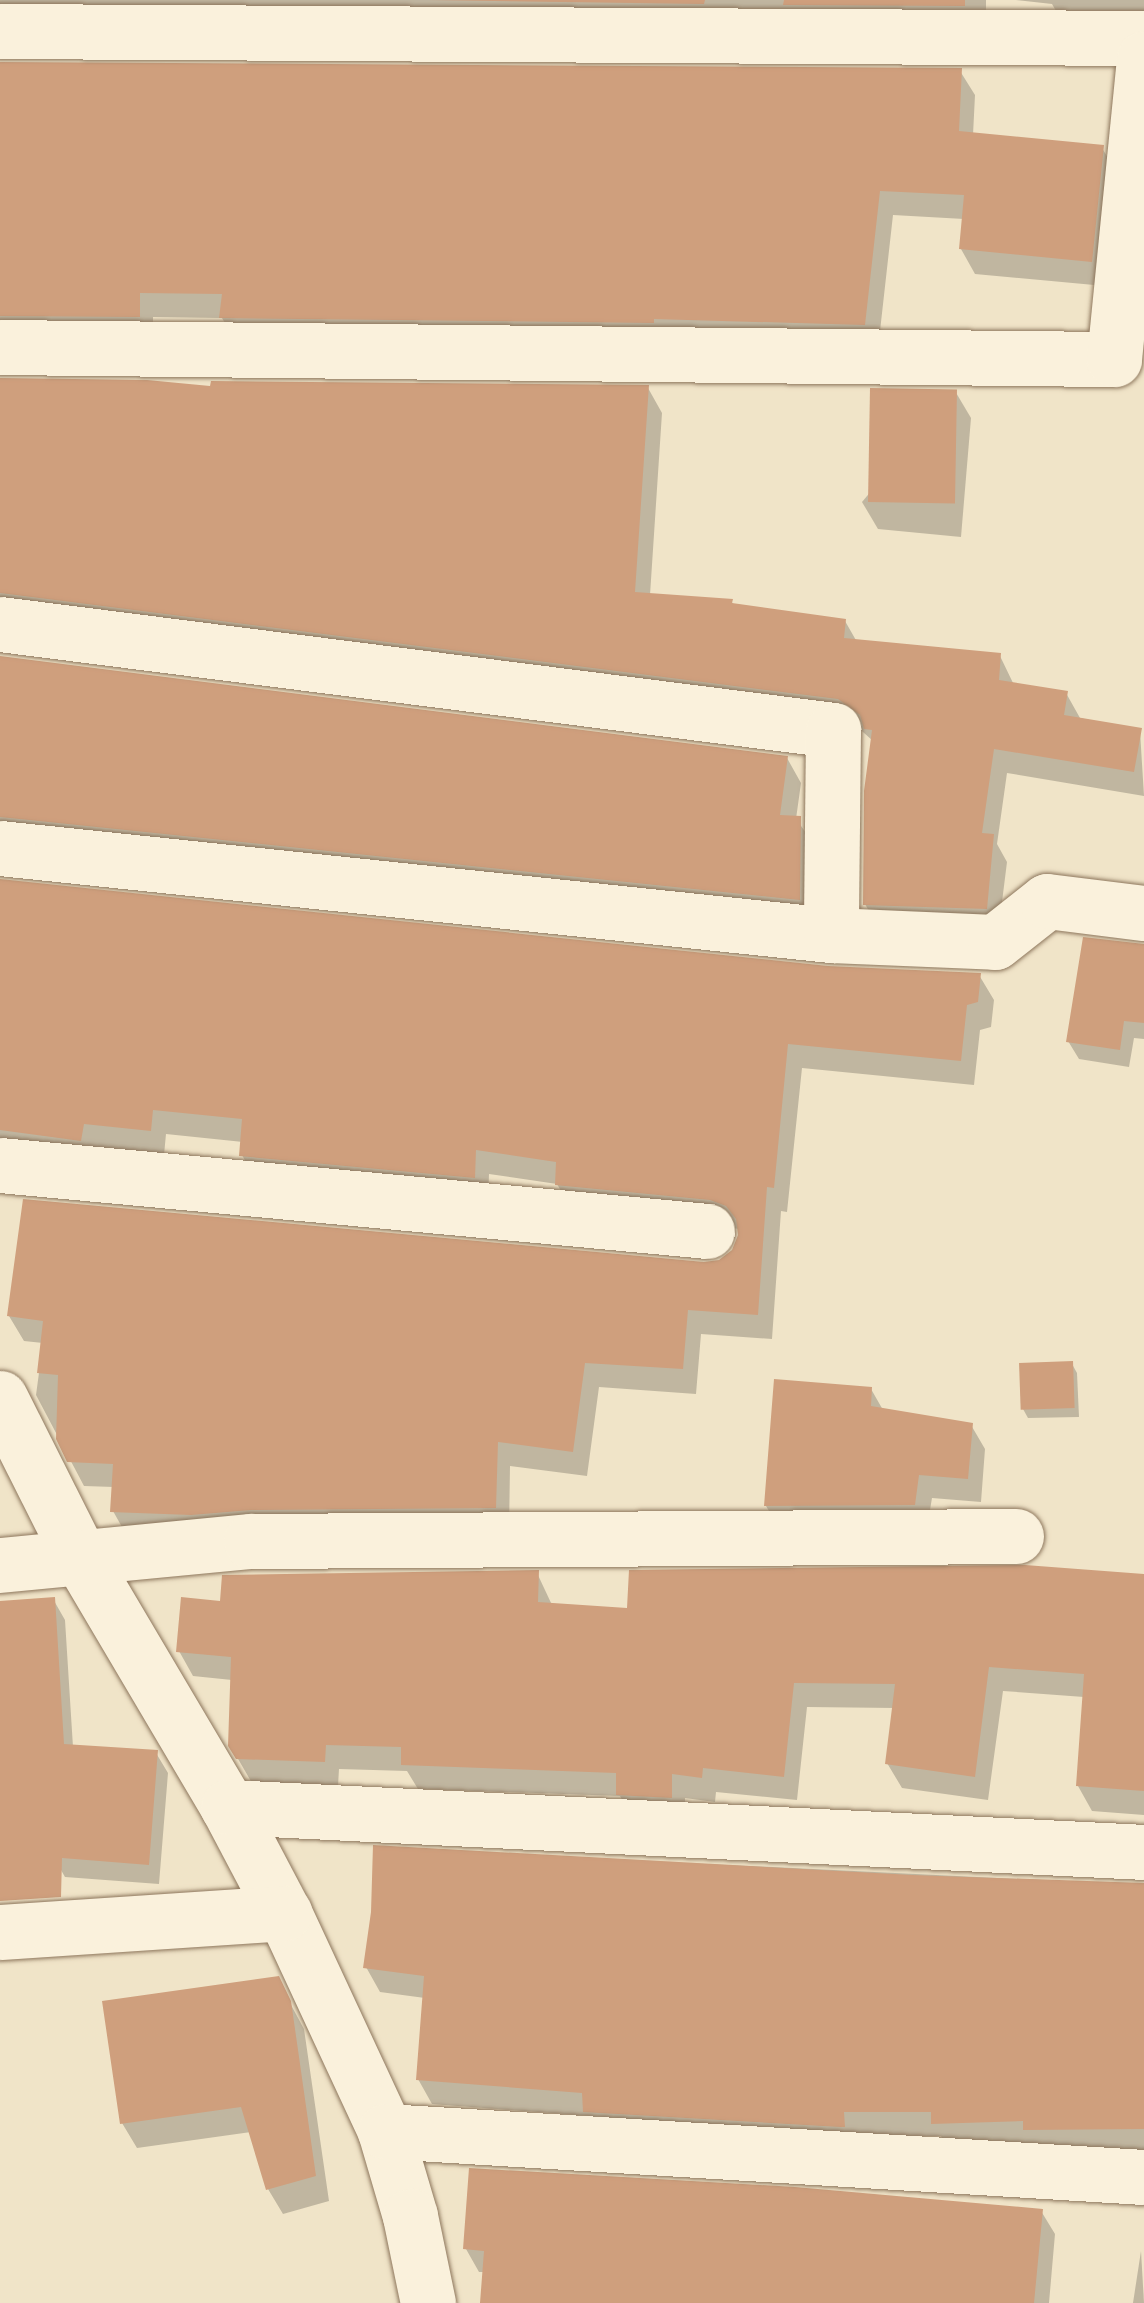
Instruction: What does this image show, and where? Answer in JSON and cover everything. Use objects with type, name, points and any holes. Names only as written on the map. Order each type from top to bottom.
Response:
[{"type":"street","points":[[0,31],[1144,38]]},
{"type":"street","points":[[0,347],[1114,358],[1144,58]]},
{"type":"street","points":[[0,624],[833,730],[832,936]]},
{"type":"street","points":[[0,848],[832,936],[996,942],[1047,901],[1144,913]]},
{"type":"street","points":[[0,1166],[707,1230]]},
{"type":"street","points":[[0,1398],[80,1555],[228,1807],[284,1913],[384,2131],[410,2216],[428,2303]]},
{"type":"street","points":[[0,1565],[251,1541],[1016,1536]]},
{"type":"street","points":[[228,1807],[1144,1852]]},
{"type":"street","points":[[0,1932],[284,1913]]},
{"type":"street","points":[[384,2131],[1144,2177]]},
{"type":"building","points":[[429,0],[705,0],[704,4]]},
{"type":"building","points":[[784,0],[965,0],[965,6],[783,5]]},
{"type":"building","points":[[0,62],[962,68],[959,131],[1104,145],[1092,262],[959,249],[964,195],[880,191],[865,325],[654,319],[654,323],[219,318],[222,294],[140,293],[140,317],[0,316]]},
{"type":"building","points":[[0,378],[147,380],[210,386],[211,381],[649,385],[635,592],[733,599],[732,603],[846,619],[844,638],[1001,653],[999,680],[1068,691],[1064,715],[1142,728],[1134,772],[994,749],[982,833],[994,834],[987,909],[863,905],[864,791],[872,730],[864,729],[860,715],[838,699],[0,593]]},
{"type":"building","points":[[870,388],[957,390],[955,504],[868,502]]},
{"type":"building","points":[[0,656],[788,756],[780,815],[801,816],[800,900],[0,817]]},
{"type":"building","points":[[0,879],[828,966],[981,973],[978,1002],[967,1005],[961,1061],[788,1044],[774,1188],[767,1187],[758,1315],[688,1310],[683,1369],[585,1363],[573,1452],[498,1442],[496,1508],[251,1510],[191,1515],[110,1512],[113,1464],[67,1462],[56,1439],[58,1375],[37,1373],[43,1321],[7,1316],[23,1199],[704,1262],[719,1260],[732,1250],[738,1235],[736,1219],[726,1206],[710,1200],[555,1185],[556,1162],[476,1150],[475,1178],[239,1156],[242,1119],[153,1110],[151,1131],[84,1124],[81,1141],[0,1130]]},
{"type":"building","points":[[1083,937],[1144,944],[1144,1023],[1124,1021],[1120,1050],[1066,1042]]},
{"type":"building","points":[[1073,1361],[1075,1408],[1021,1410],[1019,1363]]},
{"type":"building","points":[[774,1379],[872,1387],[871,1406],[973,1423],[968,1479],[919,1475],[915,1505],[764,1506]]},
{"type":"building","points":[[1025,1565],[1144,1574],[1144,1791],[1076,1786],[1084,1674],[989,1667],[975,1777],[885,1764],[895,1684],[794,1683],[784,1777],[703,1768],[702,1778],[672,1774],[672,1798],[616,1795],[616,1773],[401,1765],[401,1747],[326,1745],[325,1762],[236,1759],[228,1746],[231,1657],[176,1652],[181,1597],[220,1601],[222,1575],[539,1570],[538,1602],[627,1608],[629,1570]]},
{"type":"building","points":[[55,1597],[64,1744],[158,1750],[149,1865],[62,1858],[61,1897],[0,1901],[0,1601]]},
{"type":"building","points":[[373,1845],[912,1875],[1144,1883],[1144,2129],[1023,2130],[1023,2121],[931,2124],[931,2112],[844,2112],[845,2127],[841,2127],[583,2112],[582,2093],[416,2080],[424,1976],[363,1968],[371,1912]]},
{"type":"building","points":[[279,1976],[291,2001],[316,2176],[266,2190],[241,2107],[120,2124],[102,2001]]},
{"type":"building","points":[[469,2168],[795,2187],[1043,2209],[1034,2303],[480,2303],[484,2251],[463,2249]]}]
